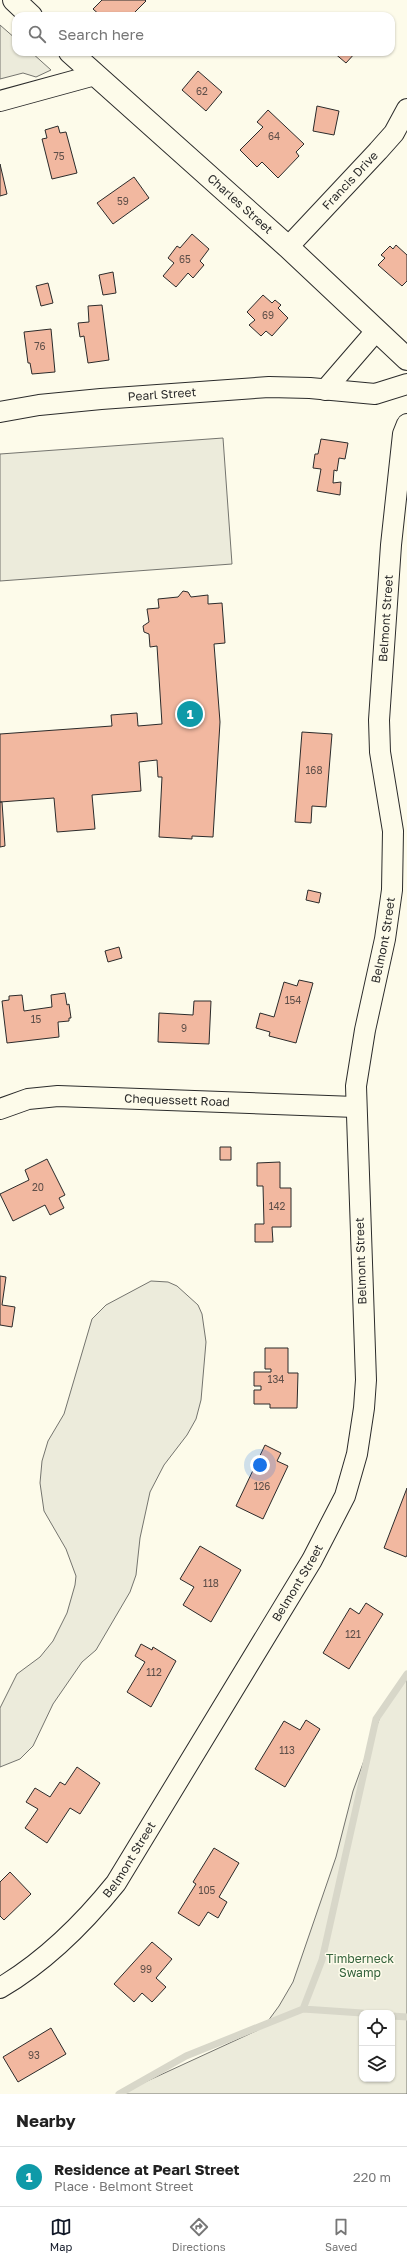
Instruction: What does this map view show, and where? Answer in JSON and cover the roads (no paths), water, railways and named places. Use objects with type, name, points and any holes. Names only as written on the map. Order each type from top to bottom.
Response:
[{"type":"street","points":[[14,0],[27,12]]},
{"type":"street","name":"Charles Street","points":[[74,56],[288,247],[407,359]]},
{"type":"street","points":[[0,101],[95,75]]},
{"type":"street","name":"Francis Drive","points":[[288,247],[378,152],[394,133],[407,110]]},
{"type":"street","points":[[325,390],[376,331]]},
{"type":"street","name":"Pearl Street","points":[[0,412],[39,405],[172,393],[282,387],[375,394],[407,384]]},
{"type":"street","name":"Belmont Street","points":[[0,1988],[28,1970],[75,1930],[116,1883],[312,1560],[345,1496],[361,1432],[366,1380],[355,1107],[359,1060],[382,953],[392,890],[393,839],[380,752],[379,720],[391,545],[403,434],[407,424]]},
{"type":"street","name":"Chequessett Road","points":[[0,1109],[28,1099],[58,1096],[355,1107]]},
{"type":"waterway","points":[[303,2009],[322,1960],[376,1719],[407,1674]]},
{"type":"waterway","points":[[119,2094],[186,2056],[303,2009],[359,2013]]},
{"type":"waterway","points":[[395,2016],[407,2017]]},
{"type":"place","name":"Residence at Pearl Street","points":[[190,714]]},
{"type":"park label","name":"Timberneck Swamp","points":[[360,1966]]}]
